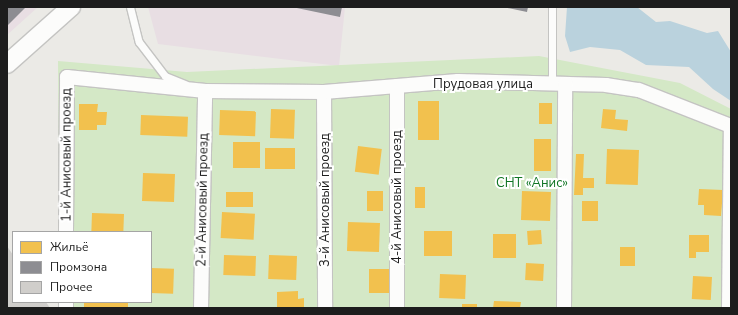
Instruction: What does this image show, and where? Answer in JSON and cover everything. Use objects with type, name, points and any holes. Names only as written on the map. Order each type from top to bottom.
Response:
[{"type":"street","points":[[7,64],[71,7]]},
{"type":"street","name":"Прудовая улица","points":[[67,77],[205,91],[324,92],[458,81],[606,85],[639,90],[731,126]]},
{"type":"street","name":"1-й Анисовый проезд","points":[[66,231],[67,77]]},
{"type":"street","points":[[558,84],[564,308]]},
{"type":"street","name":"4-й Анисовый проезд","points":[[397,86],[397,308]]},
{"type":"street","name":"2-й Анисовый проезд","points":[[201,308],[205,91]]},
{"type":"street","name":"3-й Анисовый проезд","points":[[324,92],[326,308]]},
{"type":"street","points":[[729,308],[731,126]]},
{"type":"lane","points":[[130,7],[139,42],[165,76],[205,91]]},
{"type":"lane","points":[[552,7],[558,84]]},
{"type":"shaded area","points":[[7,7],[38,7],[7,35]]},
{"type":"shaded area","points":[[148,7],[345,7],[339,66],[158,44]]},
{"type":"green space","name":"СНТ «Анис»","points":[[539,56],[680,83],[731,109],[731,308],[59,308],[59,303],[152,303],[152,231],[59,231],[58,61],[187,72]]},
{"type":"water","points":[[567,7],[637,7],[656,22],[670,21],[707,33],[718,31],[731,52],[731,101],[713,89],[689,67],[646,65],[620,50],[590,47],[570,52],[565,36]]},
{"type":"building: Жильё","points":[[418,101],[439,101],[439,140],[418,140]]},
{"type":"building: Жильё","points":[[539,103],[552,103],[552,124],[539,124]]},
{"type":"building: Жильё","points":[[79,104],[98,104],[97,112],[107,112],[106,125],[97,125],[97,130],[79,130]]},
{"type":"building: Жильё","points":[[271,109],[295,110],[294,139],[270,138]]},
{"type":"building: Жильё","points":[[603,109],[616,110],[615,119],[628,120],[627,131],[601,128]]},
{"type":"building: Жильё","points":[[220,110],[256,111],[255,136],[219,135]]},
{"type":"building: Жильё","points":[[141,115],[188,117],[187,137],[140,135]]},
{"type":"building: Жильё","points":[[534,139],[551,139],[551,171],[534,171]]},
{"type":"building: Жильё","points":[[233,142],[260,142],[260,168],[233,168]]},
{"type":"building: Жильё","points":[[358,146],[382,149],[379,175],[355,172]]},
{"type":"building: Жильё","points":[[265,148],[295,148],[295,169],[265,169]]},
{"type":"building: Жильё","points":[[607,149],[639,150],[638,185],[606,184]]},
{"type":"building: Жильё","points":[[576,154],[584,154],[583,178],[594,178],[594,188],[583,188],[583,195],[574,195]]},
{"type":"building: Жильё","points":[[143,173],[175,174],[174,202],[142,201]]},
{"type":"building: Жильё","points":[[415,187],[425,187],[425,208],[415,208]]},
{"type":"building: Жильё","points":[[699,189],[723,190],[721,216],[704,215],[704,205],[698,205]]},
{"type":"building: Жильё","points":[[367,191],[383,191],[383,211],[367,211]]},
{"type":"building: Жильё","points":[[522,191],[551,192],[550,221],[521,220]]},
{"type":"building: Жильё","points":[[226,192],[253,192],[253,207],[226,207]]},
{"type":"building: Жильё","points":[[582,201],[598,201],[598,221],[582,221]]},
{"type":"building: Жильё","points":[[222,212],[255,214],[254,240],[221,238]]},
{"type":"building: Жильё","points":[[92,213],[124,214],[123,231],[91,231]]},
{"type":"building: Жильё","points":[[348,222],[380,223],[379,252],[347,251]]},
{"type":"building: Жильё","points":[[541,230],[542,244],[528,245],[527,231]]},
{"type":"building: Жильё","points":[[424,231],[452,231],[452,256],[424,256]]},
{"type":"building: Жильё","points":[[493,234],[516,234],[516,258],[493,258]]},
{"type":"building: Жильё","points":[[689,235],[709,235],[709,252],[696,252],[696,258],[689,258]]},
{"type":"building: Жильё","points":[[620,247],[635,247],[635,266],[620,266]]},
{"type":"building: Жильё","points":[[224,255],[256,256],[255,276],[223,275]]},
{"type":"building: Жильё","points":[[269,255],[297,256],[296,280],[268,279]]},
{"type":"building: Жильё","points":[[526,263],[544,264],[543,281],[525,280]]},
{"type":"building: Жильё","points":[[152,268],[174,269],[173,294],[152,293]]},
{"type":"building: Жильё","points":[[369,269],[392,269],[392,293],[369,293]]},
{"type":"building: Жильё","points":[[440,274],[466,275],[465,299],[439,298]]},
{"type":"building: Жильё","points":[[693,276],[712,277],[711,300],[692,299]]},
{"type":"building: Жильё","points":[[298,291],[298,299],[304,298],[304,308],[277,308],[277,292]]},
{"type":"building: Жильё","points":[[494,301],[521,302],[520,308],[493,308]]},
{"type":"building: Жильё","points":[[84,303],[128,303],[128,308],[84,308]]},
{"type":"building: Жильё","points":[[462,304],[477,304],[477,308],[462,308]]},
{"type":"building: Промзона","points":[[7,7],[26,7],[7,26]]},
{"type":"building: Промзона","points":[[292,7],[342,7],[340,17]]},
{"type":"building: Промзона","points":[[503,7],[528,7],[527,12]]},
{"type":"building: Прочее","points":[[7,246],[12,254],[12,303],[47,303],[50,308],[7,308]]}]
